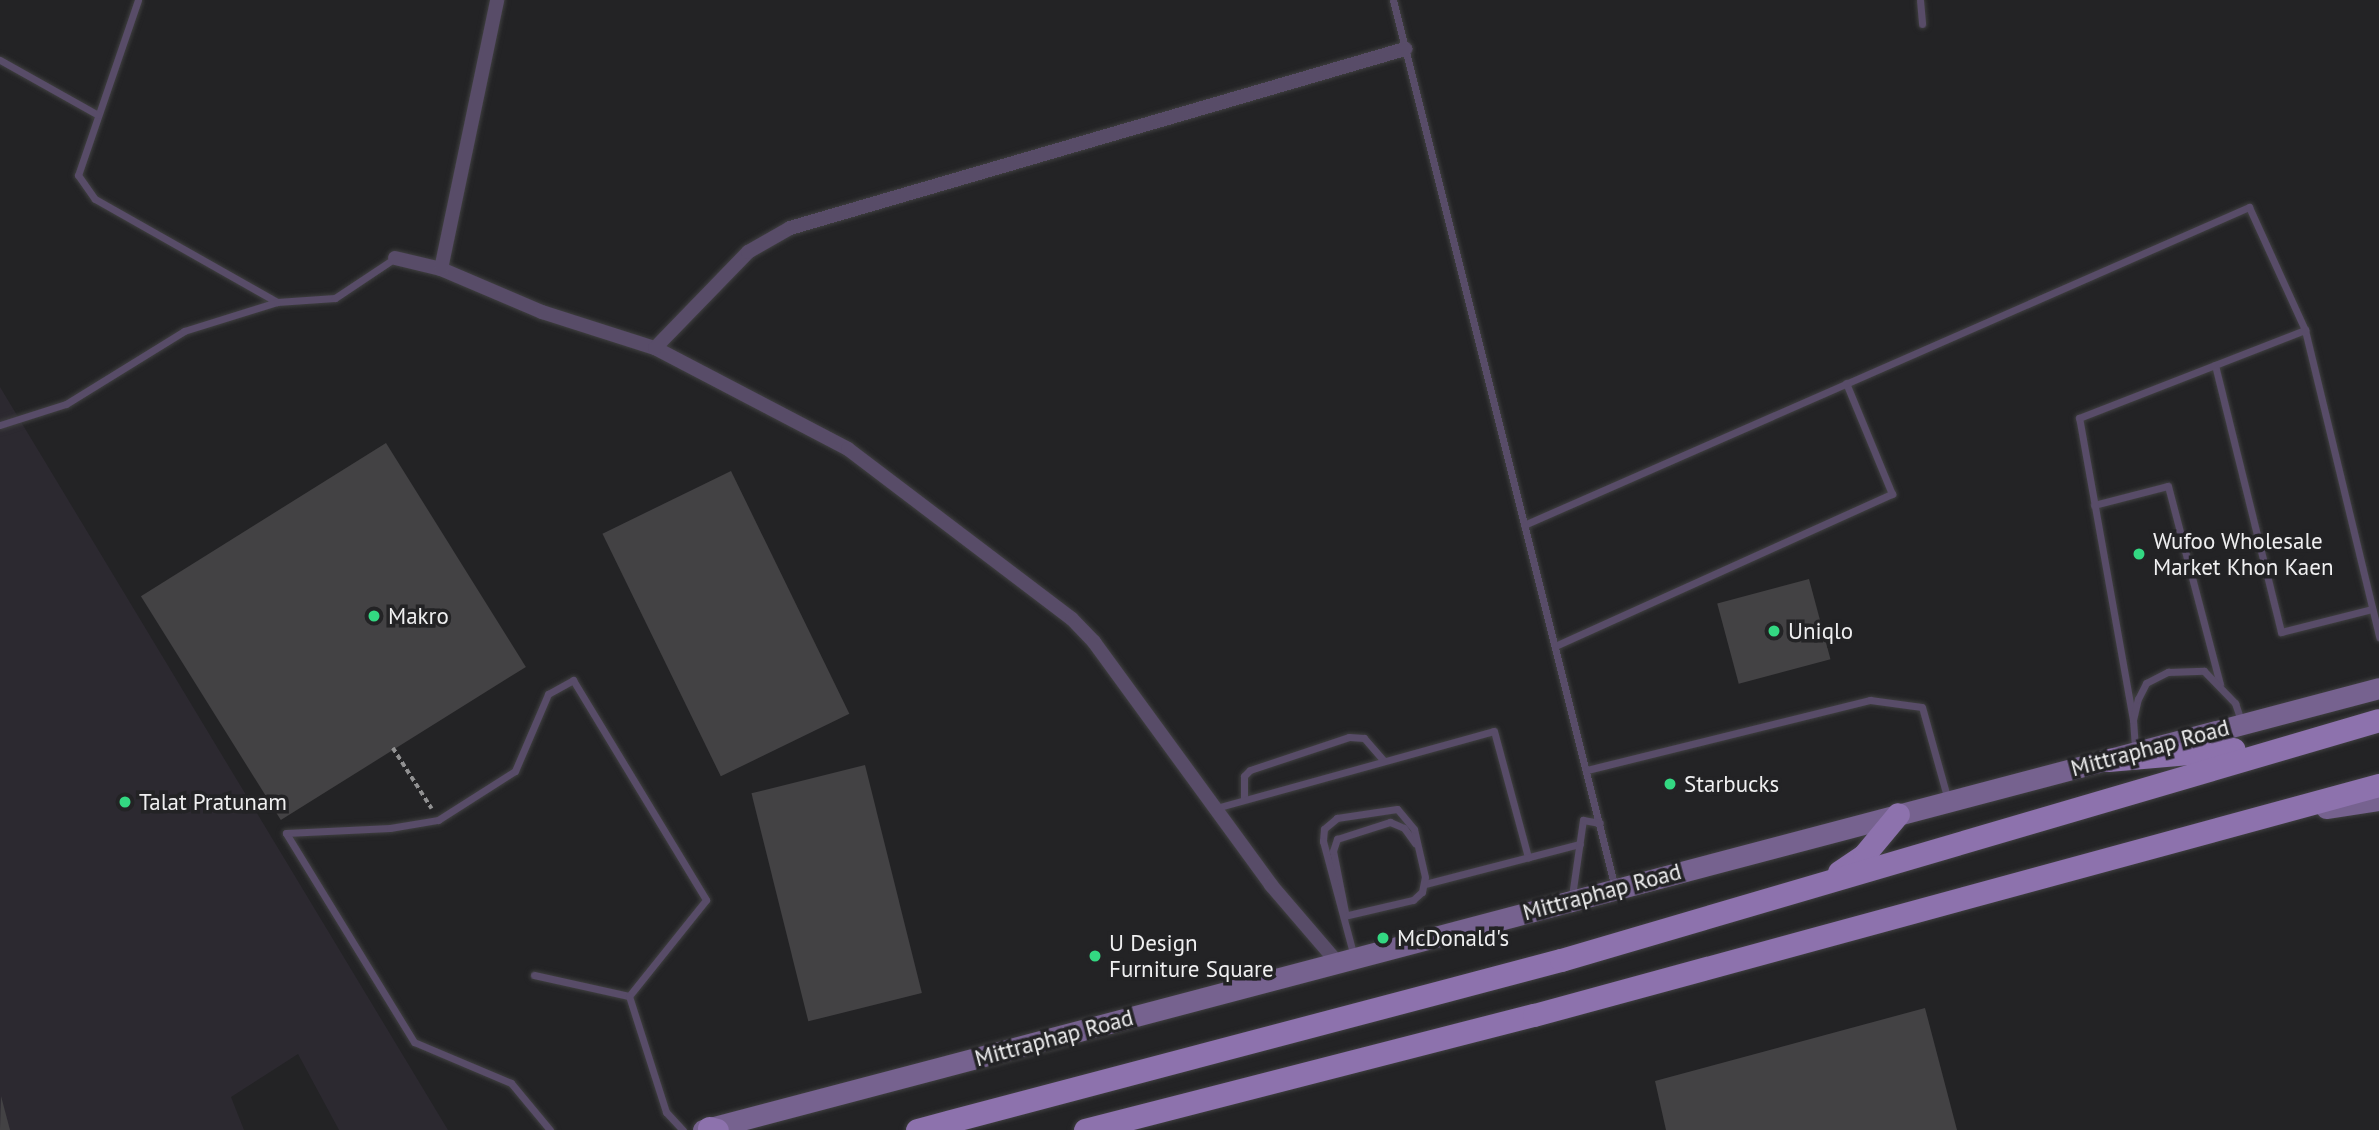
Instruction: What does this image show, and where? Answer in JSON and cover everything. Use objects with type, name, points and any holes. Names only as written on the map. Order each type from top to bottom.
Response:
[{"type":"main road","name":"Mittraphap Road","points":[[710,1129],[2379,688]]},
{"type":"main road","name":"Mittraphap Road","points":[[917,1130],[1333,1022],[1815,886],[2282,746],[2379,720]]},
{"type":"main road","points":[[2108,760],[2282,746]]},
{"type":"main road","points":[[1085,1130],[1145,1118],[2379,786]]},
{"type":"main road","points":[[2266,818],[2379,800]]},
{"type":"main road","points":[[1815,886],[1864,855],[1898,814]]},
{"type":"street","points":[[441,269],[497,0]]},
{"type":"street","points":[[654,348],[747,253],[790,228],[1405,49]]},
{"type":"street","points":[[395,258],[441,269],[542,312],[654,348],[848,449],[1072,620],[1094,642],[1271,886],[1346,960]]},
{"type":"lane","points":[[138,0],[78,174],[95,200],[277,302]]},
{"type":"lane","points":[[1393,0],[1616,889]]},
{"type":"lane","points":[[1920,0],[1922,24]]},
{"type":"lane","points":[[0,60],[98,115]]},
{"type":"lane","points":[[1524,525],[2249,206],[2305,330],[2379,636]]},
{"type":"lane","points":[[0,425],[66,404],[184,331],[277,302],[335,298],[395,258]]},
{"type":"lane","points":[[2136,752],[2133,720],[2078,418],[2305,330]]},
{"type":"lane","points":[[2215,365],[2281,632],[2372,609]]},
{"type":"lane","points":[[1555,646],[1892,494],[1846,383]]},
{"type":"lane","points":[[2094,505],[2168,486],[2220,684]]},
{"type":"lane","points":[[2133,720],[2146,683],[2168,672],[2204,671],[2220,684],[2235,703],[2242,724]]},
{"type":"lane","points":[[550,1130],[511,1083],[414,1042],[286,833],[390,828],[439,820],[515,771],[548,694],[573,680],[706,900],[629,996]]},
{"type":"lane","points":[[1587,770],[1870,699],[1922,707],[1948,801]]},
{"type":"lane","points":[[1215,808],[1494,731],[1528,857]]},
{"type":"lane","points":[[1244,799],[1244,776],[1250,770],[1349,737],[1364,738],[1384,761]]},
{"type":"lane","points":[[1345,916],[1323,841],[1329,822],[1397,809],[1414,829],[1425,884]]},
{"type":"lane","points":[[1571,901],[1583,820],[1600,823]]},
{"type":"lane","points":[[1346,960],[1345,899],[1333,851],[1337,839],[1390,822],[1404,828],[1418,848]]},
{"type":"lane","points":[[1345,916],[1413,900],[1425,884],[1580,844]]},
{"type":"lane","points":[[534,975],[629,996]]},
{"type":"lane","points":[[629,996],[666,1112],[683,1130]]},
{"type":"path","points":[[393,748],[439,820]]},
{"type":"shaded area","name":"Talat Pratunam","points":[[0,387],[448,1130],[339,1130],[298,1054],[231,1097],[244,1130],[0,1130]]},
{"type":"building","name":"Makro","points":[[386,443],[526,667],[281,820],[141,596]]},
{"type":"building","points":[[731,471],[849,714],[721,776],[602,534]]},
{"type":"building","name":"Uniqlo","points":[[1809,579],[1830,659],[1739,684],[1717,604]]},
{"type":"building","points":[[865,765],[922,993],[808,1021],[751,793]]},
{"type":"building","points":[[1925,1008],[1957,1130],[1666,1130],[1655,1081]]},
{"type":"building","points":[[1,1096],[10,1130],[0,1130]]},
{"type":"place","name":"Wufoo Wholesale Market Khon Kaen","points":[[2139,554]]},
{"type":"place","name":"Makro","points":[[374,616]]},
{"type":"place","name":"Uniqlo","points":[[1774,631]]},
{"type":"place","name":"Starbucks","points":[[1670,784]]},
{"type":"place","name":"Talat Pratunam","points":[[125,802]]},
{"type":"place","name":"McDonald's","points":[[1383,938]]},
{"type":"place","name":"U Design Furniture Square","points":[[1095,956]]}]
